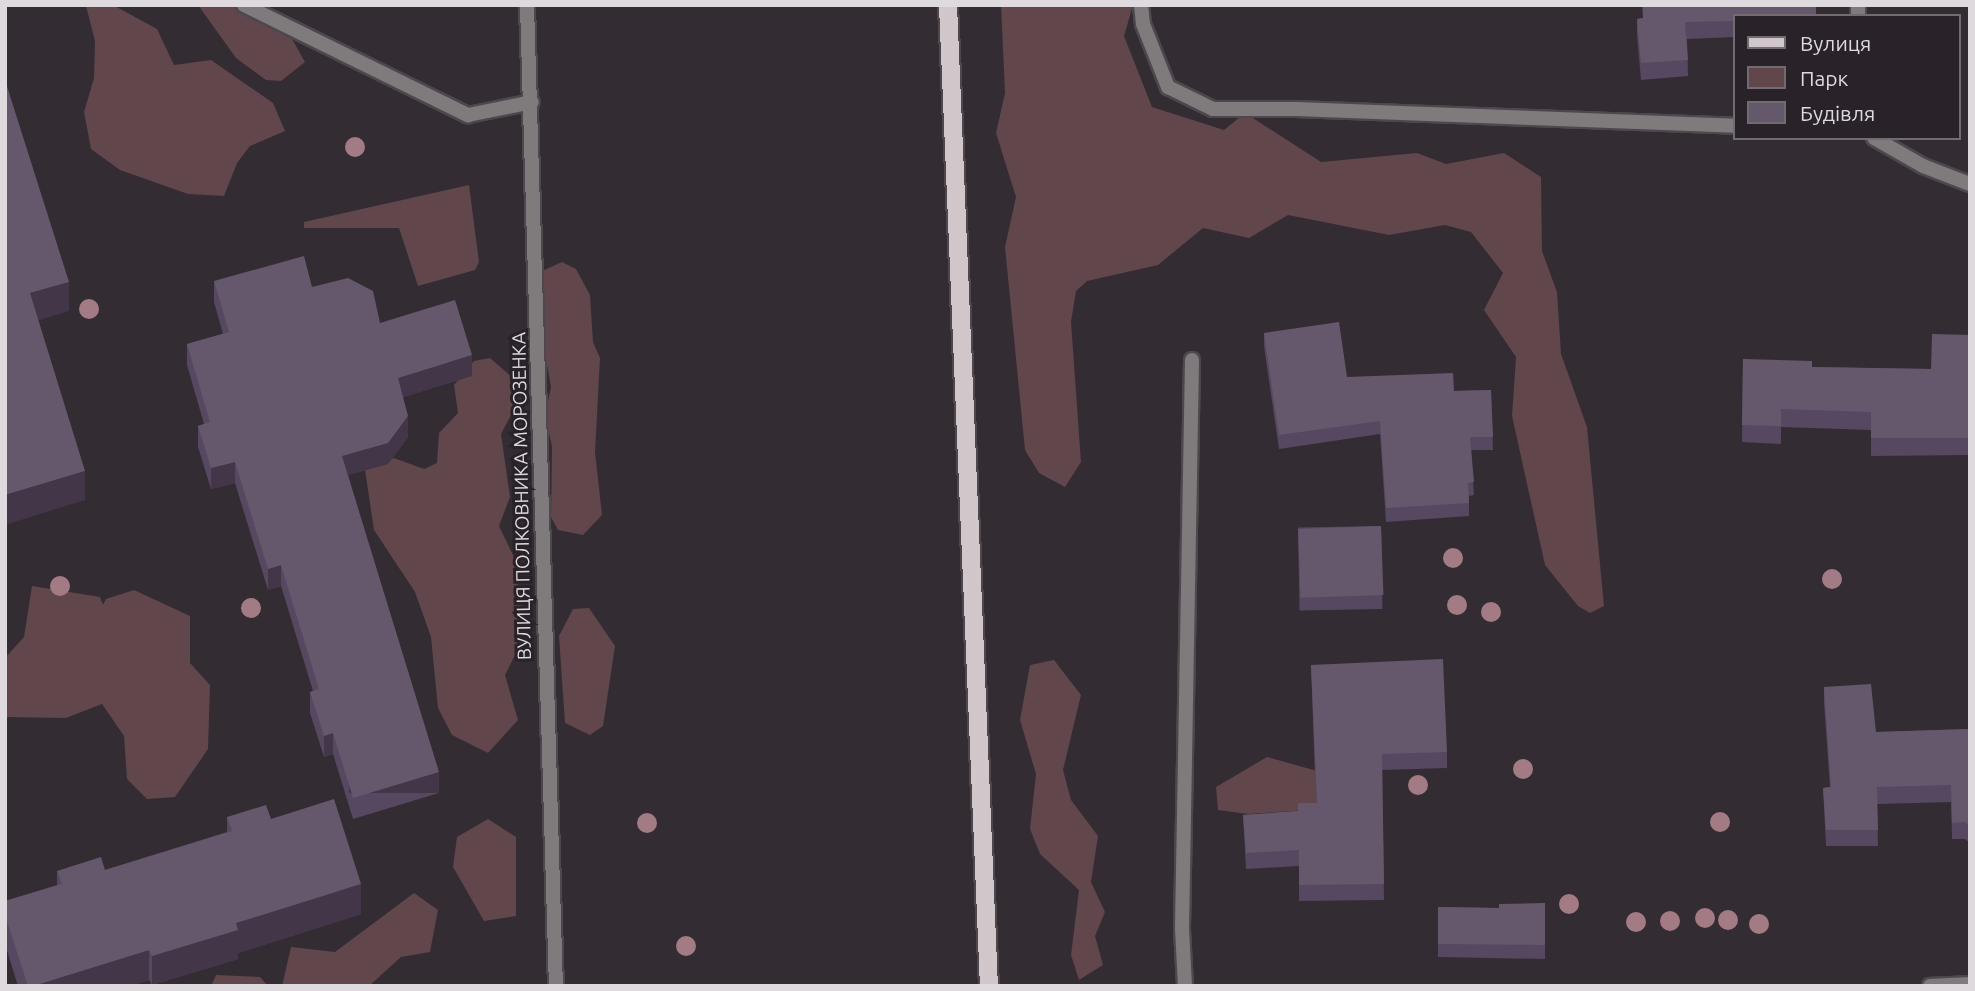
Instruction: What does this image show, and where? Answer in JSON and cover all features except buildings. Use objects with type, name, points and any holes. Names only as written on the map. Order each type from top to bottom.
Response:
[{"type":"main road","points":[[948,5],[989,986]]},
{"type":"street","points":[[244,5],[468,115],[532,102]]},
{"type":"street","name":"ВУЛИЦЯ ПОЛКОВНИКА МОРОЗЕНКА","points":[[527,5],[532,102],[556,986]]},
{"type":"street","points":[[1141,5],[1143,24],[1168,87],[1213,109],[1297,108],[1734,126]]},
{"type":"street","points":[[1878,140],[1923,166],[1970,184]]},
{"type":"street","points":[[1185,986],[1182,928],[1192,360]]},
{"type":"street","points":[[1930,986],[1970,984]]},
{"type":"green space","points":[[113,5],[157,29],[174,65],[211,60],[273,103],[285,131],[250,146],[237,163],[224,196],[188,194],[120,170],[91,149],[84,112],[94,78],[95,41],[86,6]]},
{"type":"green space","points":[[198,5],[243,5],[287,30],[305,62],[281,81],[266,80],[236,58]]},
{"type":"green space","points":[[1001,5],[1133,5],[1124,36],[1152,107],[1224,130],[1245,113],[1321,162],[1417,153],[1446,164],[1504,153],[1541,177],[1542,251],[1557,292],[1561,354],[1587,427],[1604,606],[1590,613],[1578,606],[1545,565],[1512,416],[1516,357],[1484,310],[1503,273],[1471,232],[1445,225],[1389,235],[1288,215],[1249,238],[1203,228],[1158,265],[1087,281],[1076,291],[1071,322],[1081,462],[1065,487],[1039,473],[1025,450],[1005,247],[1016,197],[996,133],[1005,93]]},
{"type":"green space","points":[[469,185],[479,262],[475,270],[418,286],[399,228],[304,228],[304,222]]},
{"type":"green space","points":[[562,262],[576,269],[590,295],[593,342],[600,358],[595,452],[602,515],[583,535],[558,530],[551,517],[552,446],[545,416],[551,387],[540,326],[542,271]]},
{"type":"green space","points":[[490,358],[513,378],[515,407],[501,434],[510,497],[499,526],[513,555],[526,633],[505,675],[518,720],[488,753],[452,735],[438,708],[431,637],[415,592],[374,530],[365,470],[394,458],[424,469],[437,463],[439,433],[458,413],[454,385],[474,361]]},
{"type":"green space","points":[[32,586],[100,597],[103,605],[106,599],[134,590],[190,616],[190,663],[210,685],[208,749],[175,797],[147,799],[127,779],[124,736],[102,704],[66,718],[5,717],[5,658],[24,637]]},
{"type":"green space","points":[[589,608],[615,646],[603,726],[590,735],[565,723],[559,636],[573,609]]},
{"type":"green space","points":[[1054,660],[1081,695],[1063,770],[1071,800],[1098,836],[1091,882],[1105,912],[1095,936],[1103,965],[1079,980],[1071,955],[1079,890],[1040,854],[1030,829],[1036,774],[1020,720],[1030,665]]},
{"type":"green space","points":[[1267,757],[1353,781],[1369,806],[1248,814],[1218,810],[1216,787]]},
{"type":"green space","points":[[488,819],[516,837],[516,916],[484,921],[453,867],[457,837]]},
{"type":"green space","points":[[414,893],[438,910],[430,952],[401,957],[369,986],[282,986],[291,947],[335,952]]},
{"type":"green space","points":[[216,975],[260,977],[268,986],[211,986]]}]
